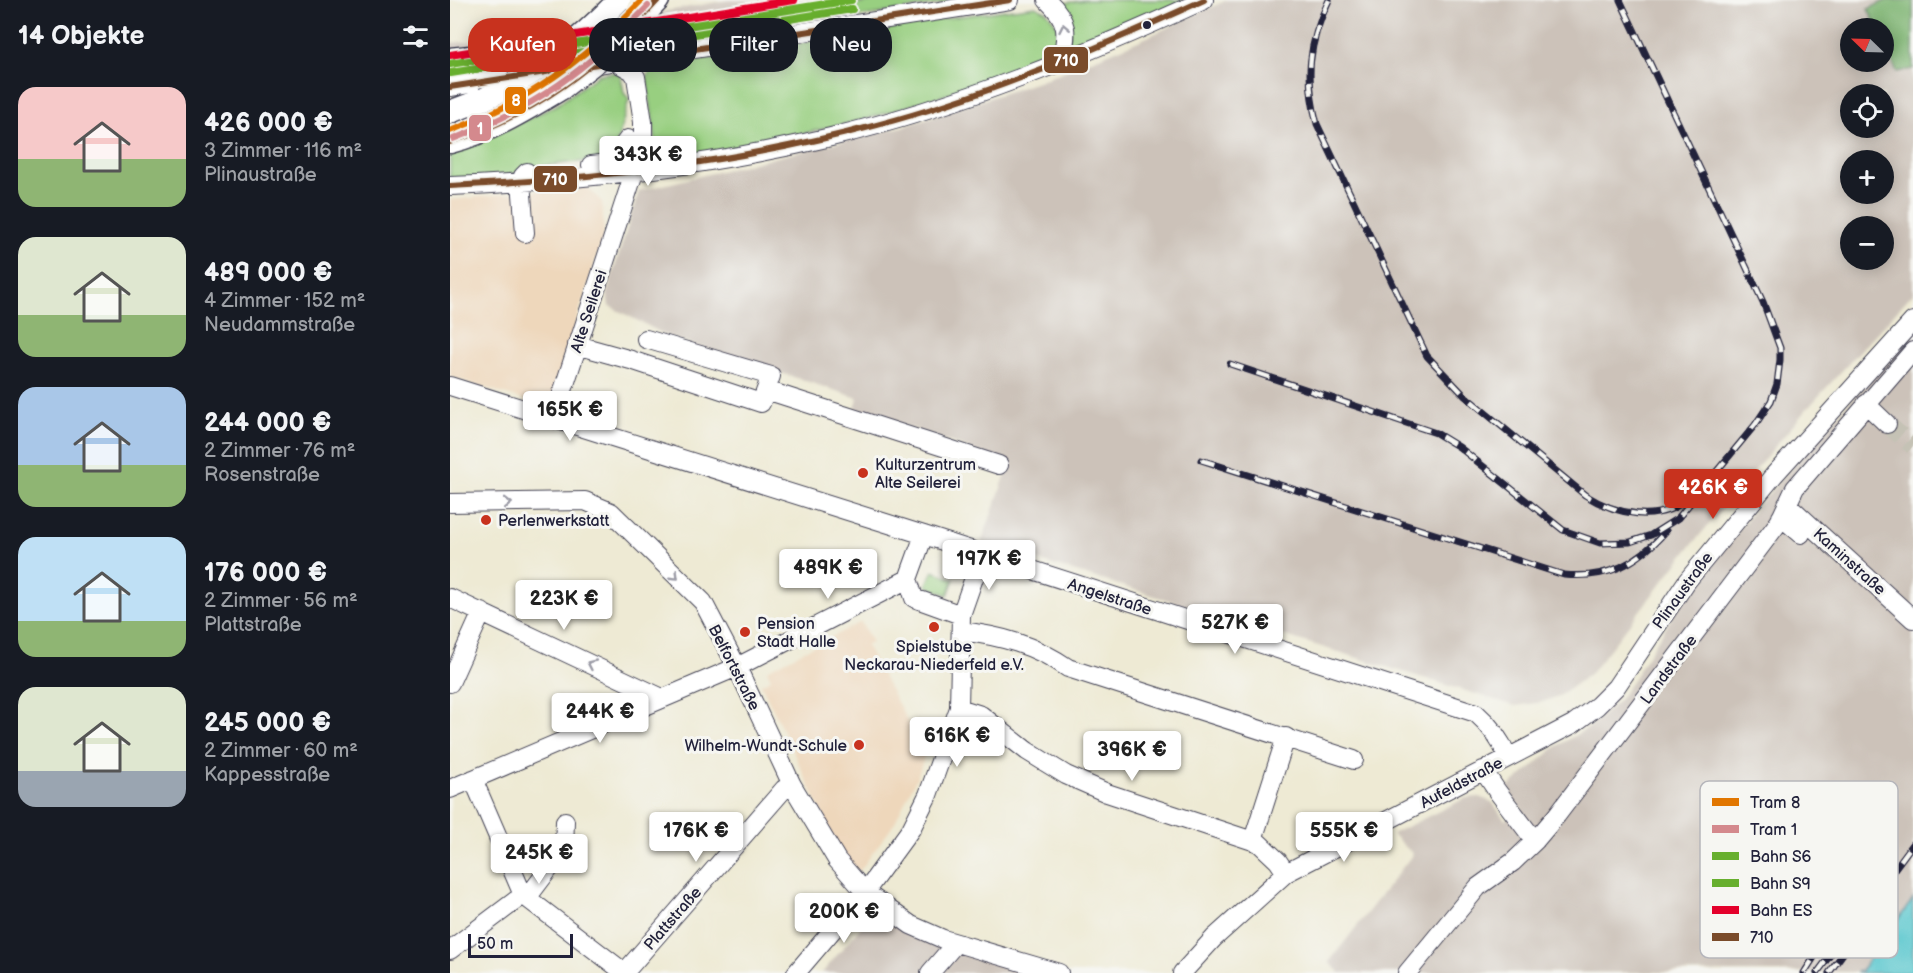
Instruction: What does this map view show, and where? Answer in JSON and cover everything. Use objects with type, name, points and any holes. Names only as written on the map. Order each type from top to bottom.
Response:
[{"type":"main road","points":[[450,112],[484,99],[549,64],[576,42],[619,0]]},
{"type":"main road","points":[[450,142],[518,114],[562,88],[607,53],[658,0]]},
{"type":"street","points":[[697,48],[1010,0]]},
{"type":"street","points":[[1047,0],[1058,10],[1065,23],[1066,41],[1061,61]]},
{"type":"street","points":[[450,186],[627,172],[702,163],[831,137],[964,98],[1132,33],[1204,0]]},
{"type":"street","points":[[450,87],[589,65]]},
{"type":"street","points":[[633,72],[636,77],[640,72]]},
{"type":"street","name":"Alte Seilerei","points":[[554,418],[612,237],[613,203],[627,172],[643,145],[643,122],[636,77]]},
{"type":"street","name":"Alte Seilerei","points":[[627,172],[628,139],[639,103]]},
{"type":"street","points":[[525,233],[521,181],[527,172],[610,163],[628,139]]},
{"type":"street","name":"Plinaustraße","points":[[1508,757],[1573,724],[1606,698],[1626,672],[1665,611],[1713,549],[1774,475],[1913,321]]},
{"type":"street","points":[[577,345],[631,360],[761,403],[771,376],[646,339]]},
{"type":"street","name":"Landstraße","points":[[1407,973],[1478,887],[1513,862],[1557,815],[1784,511],[1795,488],[1913,351]]},
{"type":"street","name":"Angelstraße","points":[[450,387],[924,535],[1476,713],[1489,724],[1500,739],[1508,757]]},
{"type":"street","points":[[766,390],[999,465]]},
{"type":"street","points":[[1866,404],[1887,424]]},
{"type":"street","name":"Belfortstraße","points":[[450,503],[585,501],[611,512],[703,602],[737,667],[792,784],[837,860],[865,892],[911,924],[956,944],[1059,973]]},
{"type":"street","points":[[1784,511],[1801,534]]},
{"type":"street","name":"Kaminstraße","points":[[1784,511],[1913,619]]},
{"type":"street","points":[[924,535],[908,579],[914,598],[961,623],[1048,654],[1068,668],[1354,760]]},
{"type":"street","points":[[796,973],[865,892],[910,829],[928,795],[959,708],[961,623],[982,555]]},
{"type":"street","points":[[450,789],[737,667],[908,579]]},
{"type":"street","points":[[450,598],[662,698]]},
{"type":"street","points":[[450,683],[482,612]]},
{"type":"street","points":[[959,708],[981,715],[1027,751],[1066,775],[1107,793],[1259,843],[1278,861],[1286,873]]},
{"type":"street","points":[[1253,840],[1286,737]]},
{"type":"street","name":"Aufeldstraße","points":[[1182,973],[1214,938],[1286,873],[1508,757]]},
{"type":"street","points":[[1484,770],[1535,841]]},
{"type":"street","points":[[473,779],[525,897],[625,973]]},
{"type":"street","name":"Plattstraße","points":[[625,973],[784,789],[792,784]]},
{"type":"street","points":[[450,950],[525,897],[564,849],[566,821]]},
{"type":"street","points":[[930,973],[956,944]]},
{"type":"shaded area","points":[[729,0],[881,0],[780,18],[709,18],[709,29],[697,30],[697,18],[629,18]]},
{"type":"shaded area","points":[[1227,0],[1913,0],[1913,293],[1805,411],[1689,548],[1591,673],[1561,695],[1543,702],[1515,706],[981,543],[1010,463],[855,408],[858,398],[670,337],[609,306],[607,292],[639,191],[901,127],[1035,83],[1141,40]]},
{"type":"shaded area","points":[[589,25],[589,47],[577,49],[577,27]]},
{"type":"shaded area","points":[[468,42],[468,66],[450,69],[450,43]]},
{"type":"shaded area","points":[[586,186],[602,202],[604,233],[549,408],[450,377],[450,200]]},
{"type":"shaded area","points":[[1913,331],[1913,899],[1898,920],[1898,781],[1700,781],[1700,958],[1870,958],[1860,972],[1340,973],[1329,962],[1413,854],[1392,834],[1466,798],[1479,797],[1492,802],[1505,820],[1523,810],[1506,789],[1557,746],[1591,726],[1619,700],[1684,598],[1756,508]]},
{"type":"shaded area","name":"Wilhelm-Wundt-Schule","points":[[861,622],[872,642],[866,645],[909,724],[934,730],[917,777],[895,822],[859,872],[841,852],[761,684],[771,679],[767,670]]},
{"type":"shaded area","points":[[877,908],[1036,973],[822,973]]},
{"type":"green space","points":[[881,0],[967,0],[852,18],[810,18],[810,25],[798,26],[798,18],[780,18]]},
{"type":"green space","points":[[1085,0],[1186,0],[1072,50],[1058,4]]},
{"type":"green space","points":[[1887,0],[1913,0],[1913,69],[1897,72],[1894,65],[1894,18],[1872,18],[1868,9]]},
{"type":"green space","points":[[1035,6],[1046,11],[1057,25],[1058,51],[1050,58],[971,87],[863,120],[721,152],[675,159],[666,155],[656,143],[647,78],[650,72],[697,72],[697,60],[709,58],[709,72],[798,72],[798,43],[810,41],[810,72],[892,72],[892,27]]},
{"type":"green space","points":[[709,29],[709,40],[697,42],[697,30]]},
{"type":"green space","points":[[589,47],[589,59],[577,61],[577,49]]},
{"type":"green space","points":[[468,66],[468,72],[507,72],[450,81],[450,69]]},
{"type":"green space","points":[[620,72],[624,93],[629,99],[616,147],[607,159],[530,167],[513,174],[450,182],[450,152],[555,106],[600,74]]},
{"type":"green space","points":[[933,571],[954,579],[948,595],[926,586]]},
{"type":"water","points":[[1913,899],[1913,973],[1857,973],[1870,958],[1898,958],[1898,920]]},
{"type":"tunnel","points":[[1887,424],[1913,446]]},
{"type":"railway","points":[[1329,0],[1317,31],[1311,61],[1311,91],[1317,124],[1427,356],[1465,396],[1585,495],[1597,502],[1623,511],[1651,514],[1664,512],[1688,498]]},
{"type":"railway","points":[[1230,364],[1436,433],[1459,447],[1563,530],[1600,543],[1630,542],[1651,535],[1678,518],[1755,425],[1771,401],[1777,384],[1780,348],[1763,302],[1620,0]]},
{"type":"railway","points":[[450,50],[468,48]]},
{"type":"railway","points":[[1201,460],[1564,575],[1580,576],[1608,572],[1621,567],[1644,552],[1666,531]]},
{"type":"railway","points":[[1898,864],[1913,844]]},
{"type":"railway","points":[[1804,973],[1814,958]]},
{"type":"railway","points":[[1817,973],[1828,958]]},
{"type":"railway","points":[[1829,973],[1840,958]]},
{"type":"tram line","name":"8","points":[[450,131],[506,106],[554,77],[598,42],[642,0]]},
{"type":"tram line","name":"1","points":[[453,139],[510,114],[559,84],[603,49],[648,6]]},
{"type":"rail line","name":"ES","points":[[450,55],[794,0]]},
{"type":"rail line","name":"S6","points":[[450,64],[851,0]]},
{"type":"rail line","name":"S9","points":[[451,73],[852,9]]},
{"type":"transit line","name":"710","points":[[450,142],[510,117],[564,85],[612,46],[658,0]]},
{"type":"transit line","name":"710","points":[[450,87],[1010,0]]},
{"type":"transit line","name":"710","points":[[450,186],[558,179],[665,167],[771,150],[877,125],[1002,85],[1084,53],[1204,0]]},
{"type":"place","name":"Kulturzentrum Alte Seilerei","points":[[863,473]]},
{"type":"place","name":"Perlenwerkstatt","points":[[486,520]]},
{"type":"place","name":"Spielstube Neckarau-Niederfeld e.V.","points":[[934,627]]},
{"type":"place","name":"Pension Stadt Halle","points":[[745,632]]},
{"type":"place","name":"Wilhelm-Wundt-Schule","points":[[859,745]]}]
